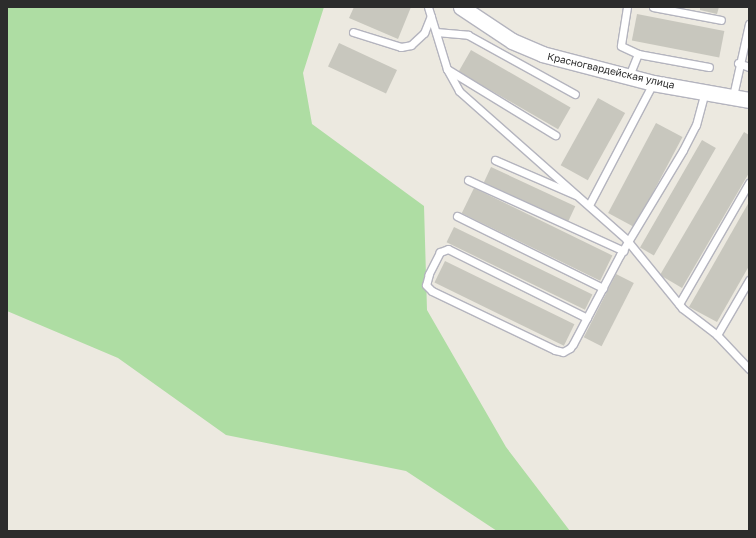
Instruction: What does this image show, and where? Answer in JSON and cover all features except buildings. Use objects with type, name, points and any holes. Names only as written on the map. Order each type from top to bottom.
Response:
[{"type":"street","name":"Красногвардейская улица","points":[[461,7],[512,41],[542,54],[653,83],[749,100]]},
{"type":"lane","points":[[428,7],[447,69],[459,90],[589,205],[629,243],[679,304],[718,335],[749,369]]},
{"type":"lane","points":[[628,7],[621,46],[638,54],[709,67]]},
{"type":"lane","points":[[653,7],[690,11],[721,20]]},
{"type":"lane","points":[[353,32],[401,47],[411,45],[424,33],[431,16]]},
{"type":"lane","points":[[733,96],[738,63],[749,24]]},
{"type":"lane","points":[[436,32],[468,35],[574,94]]},
{"type":"lane","points":[[629,76],[638,54]]},
{"type":"lane","points":[[738,63],[749,67]]},
{"type":"lane","points":[[447,69],[555,135]]},
{"type":"lane","points":[[589,205],[653,83]]},
{"type":"lane","points":[[587,318],[448,249],[440,252],[429,274],[426,285],[432,291],[555,350],[563,352],[574,344],[624,250],[696,125],[705,92]]},
{"type":"lane","points":[[495,160],[578,196]]},
{"type":"lane","points":[[468,180],[624,250]]},
{"type":"lane","points":[[679,304],[749,183]]},
{"type":"lane","points":[[457,216],[603,288]]},
{"type":"lane","points":[[718,335],[749,280]]},
{"type":"green space","points":[[7,7],[324,7],[303,73],[312,124],[424,206],[427,310],[506,447],[570,531],[497,531],[406,471],[226,435],[118,358],[7,311]]}]
